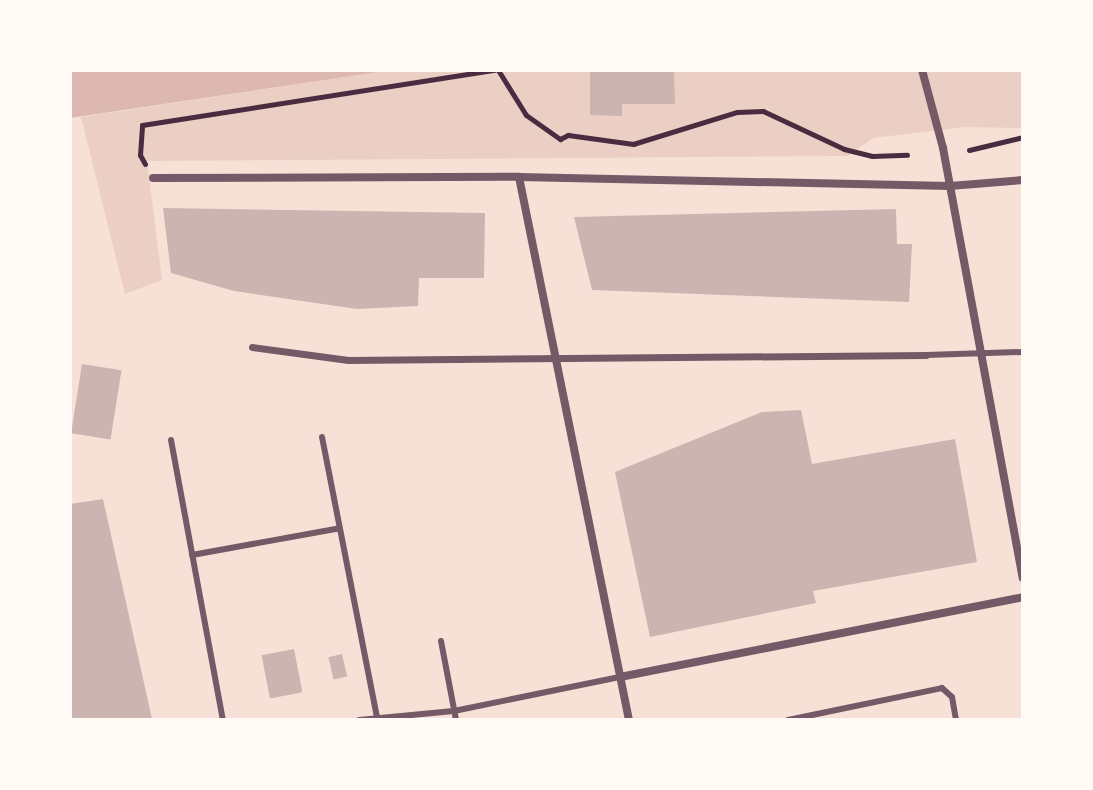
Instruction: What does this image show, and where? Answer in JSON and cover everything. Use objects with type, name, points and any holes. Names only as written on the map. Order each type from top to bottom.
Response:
[{"type":"street","points":[[922,70],[943,148],[1023,578]]},
{"type":"street","points":[[153,178],[519,177],[950,186],[1023,180]]},
{"type":"street","points":[[519,177],[629,720]]},
{"type":"street","points":[[252,347],[348,360],[926,355]]},
{"type":"street","points":[[620,677],[1023,597]]},
{"type":"lane","points":[[926,355],[1023,352]]},
{"type":"lane","points":[[322,437],[377,717]]},
{"type":"lane","points":[[171,440],[223,720]]},
{"type":"lane","points":[[192,555],[340,528]]},
{"type":"lane","points":[[441,641],[456,720]]},
{"type":"lane","points":[[359,720],[454,711],[620,677]]},
{"type":"lane","points":[[788,720],[942,688],[952,697],[956,720]]},
{"type":"path","points":[[153,178],[140,155],[142,125],[496,70],[526,115],[560,139],[568,135],[633,144],[737,112],[763,111],[844,149],[872,156],[907,155]]},
{"type":"path","points":[[969,150],[1023,137]]},
{"type":"shaded area","points":[[70,70],[392,70],[70,118]]},
{"type":"shaded area","points":[[392,70],[1023,70],[1023,128],[965,127],[873,138],[848,156],[147,161],[162,280],[125,294],[81,117]]},
{"type":"building","points":[[590,71],[674,71],[675,104],[622,104],[622,116],[590,115]]},
{"type":"building","points":[[163,208],[485,213],[484,278],[419,278],[418,306],[357,309],[234,291],[171,273]]},
{"type":"building","points":[[896,209],[897,244],[912,244],[909,302],[592,290],[574,217]]},
{"type":"building","points":[[82,364],[122,370],[111,439],[71,433]]},
{"type":"building","points":[[801,410],[812,464],[955,439],[977,562],[813,591],[816,603],[650,637],[615,472],[762,412]]},
{"type":"building","points":[[103,499],[152,719],[70,720],[70,504]]},
{"type":"building","points":[[294,649],[302,692],[270,698],[262,655]]},
{"type":"building","points":[[342,654],[347,676],[334,680],[328,657]]}]
